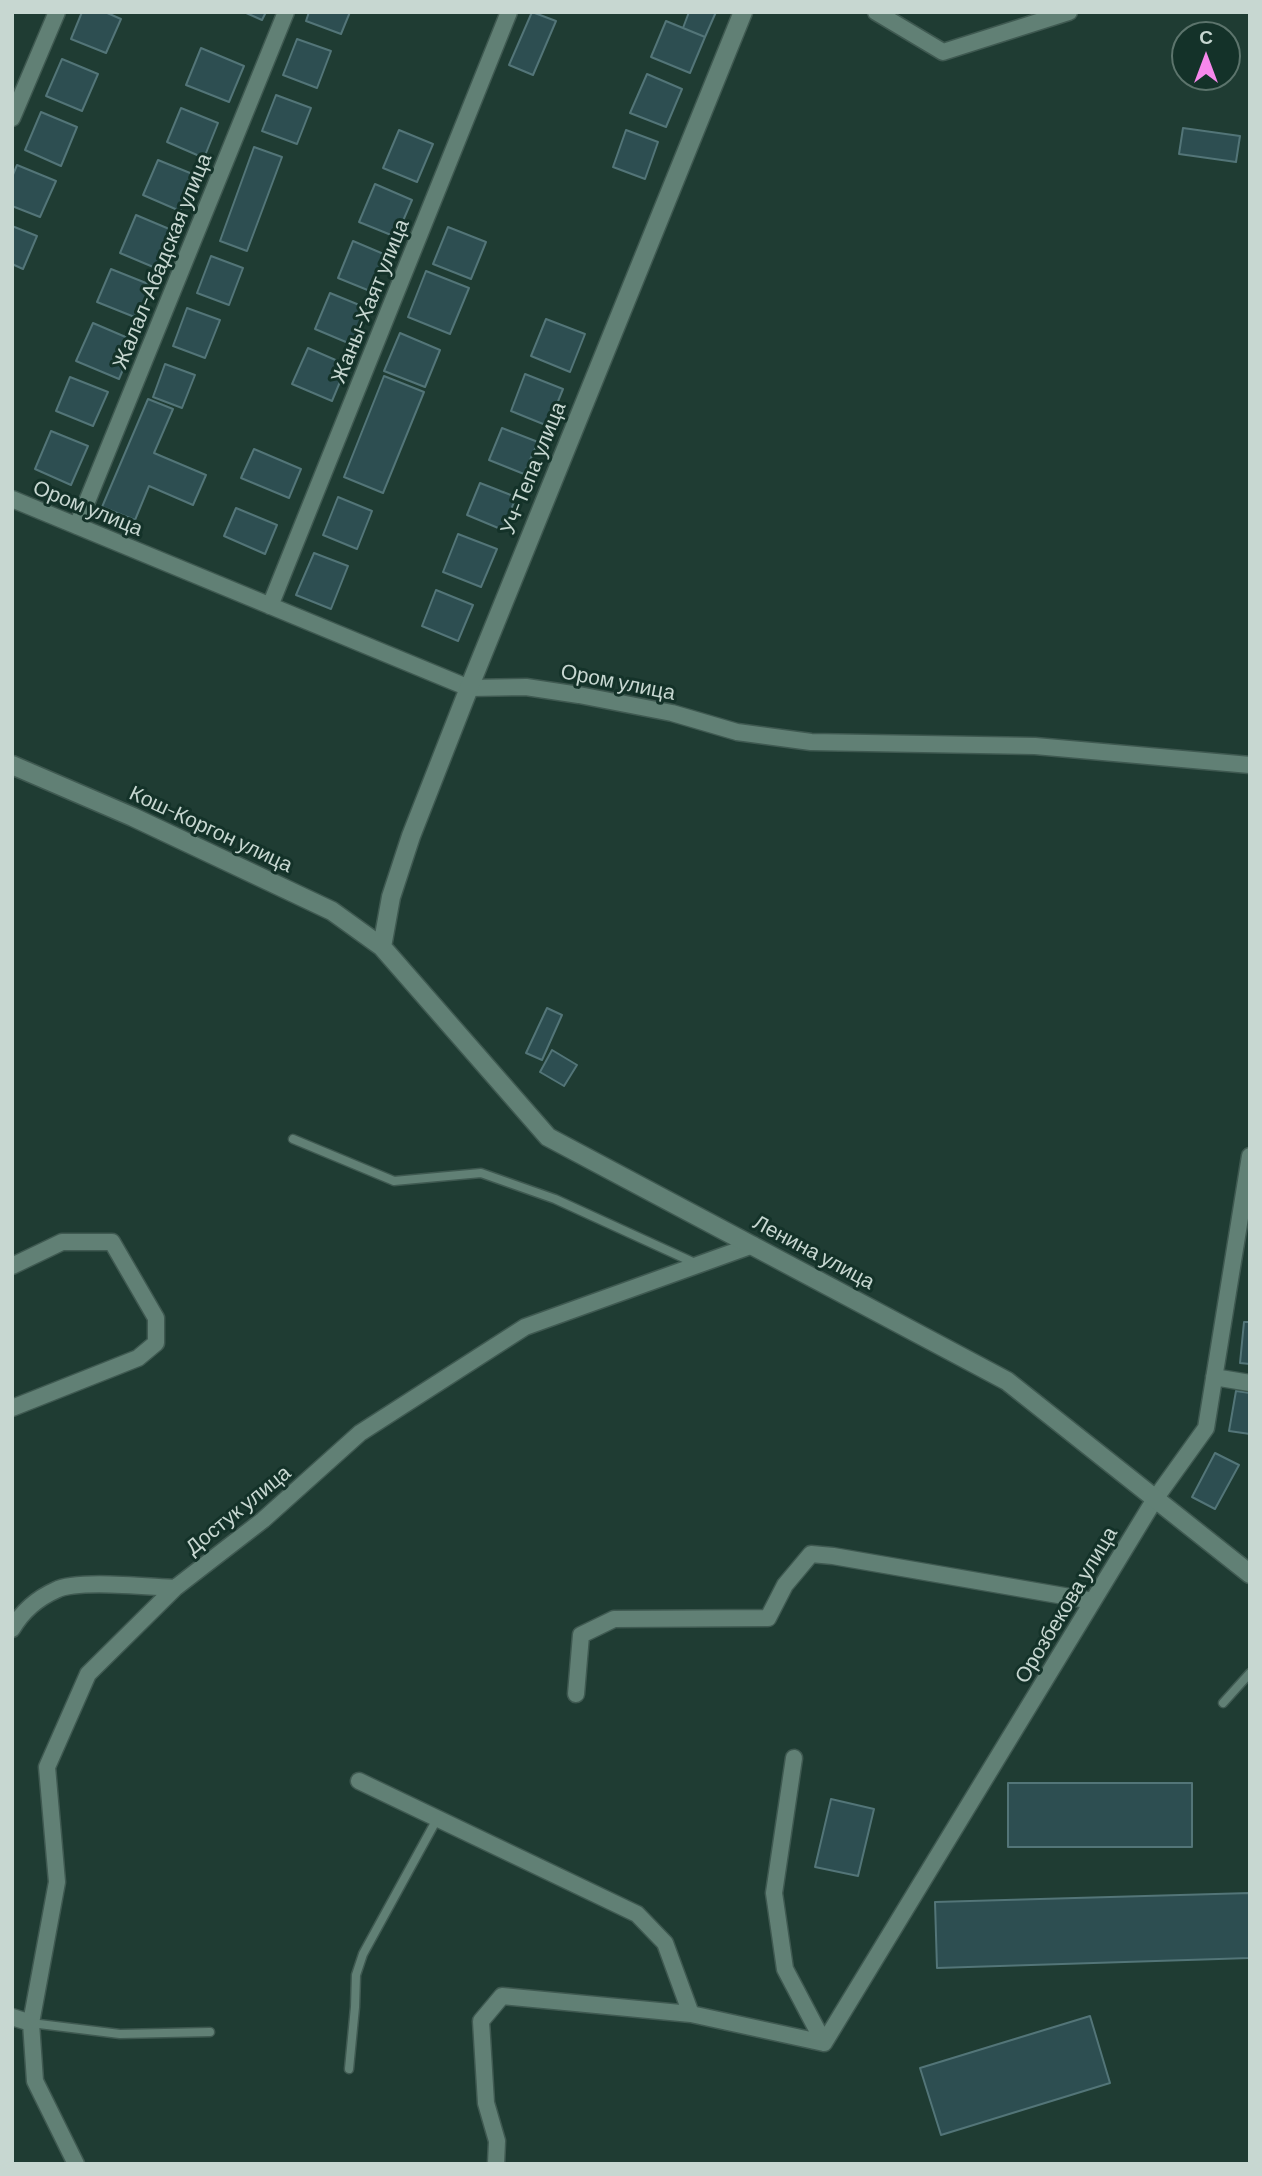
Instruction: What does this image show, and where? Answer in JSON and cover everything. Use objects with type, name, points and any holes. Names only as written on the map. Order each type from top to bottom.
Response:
[{"type":"street","points":[[12,118],[57,12]]},
{"type":"street","name":"Жалал-Абадская улица","points":[[78,526],[286,12]]},
{"type":"street","name":"Жаны-Хаят улица","points":[[270,606],[509,12]]},
{"type":"street","name":"Уч-Тепа улица","points":[[382,947],[391,897],[407,848],[468,688],[743,12]]},
{"type":"street","points":[[876,12],[943,52],[1069,12]]},
{"type":"street","name":"Ором улица","points":[[12,499],[468,688],[526,687],[579,695],[672,713],[737,732],[811,742],[1035,746],[1250,765]]},
{"type":"street","name":"Кош-Коргон улица","points":[[12,765],[133,817],[332,911],[382,947]]},
{"type":"street","name":"Ленина улица","points":[[382,947],[548,1137],[1007,1381],[1250,1574]]},
{"type":"street","name":"Орозбекова улица","points":[[824,2043],[1155,1499],[1206,1428],[1214,1377],[1243,1244],[1250,1156]]},
{"type":"street","points":[[12,1266],[62,1242],[113,1242],[156,1318],[156,1343],[138,1358],[12,1408]]},
{"type":"street","name":"Достук улица","points":[[76,2164],[35,2081],[31,2023],[57,1882],[47,1767],[88,1674],[175,1588],[263,1520],[360,1433],[525,1327],[752,1245]]},
{"type":"street","points":[[1214,1377],[1250,1383]]},
{"type":"street","points":[[576,1694],[581,1634],[614,1619],[768,1618],[785,1585],[811,1554],[1093,1601]]},
{"type":"street","points":[[12,1629],[21,1614],[58,1588],[96,1585],[175,1588]]},
{"type":"street","points":[[794,1758],[775,1893],[785,1969],[824,2043]]},
{"type":"street","points":[[359,1781],[637,1914],[665,1943],[691,2014]]},
{"type":"street","points":[[496,2164],[497,2141],[486,2104],[481,2021],[502,1996],[691,2014],[824,2043]]},
{"type":"street","points":[[12,2017],[31,2023]]},
{"type":"lane","points":[[293,1139],[394,1181],[481,1173],[555,1199],[699,1265]]},
{"type":"lane","points":[[1223,1703],[1250,1673]]},
{"type":"lane","points":[[349,2069],[359,1965],[437,1819]]},
{"type":"lane","points":[[31,2023],[120,2034],[210,2032]]},
{"type":"building","points":[[82,12],[105,12],[121,19],[106,53],[71,39]]},
{"type":"building","points":[[244,12],[266,12],[262,20]]},
{"type":"building","points":[[309,12],[350,12],[341,34],[306,21]]},
{"type":"building","points":[[532,12],[556,21],[533,75],[509,65]]},
{"type":"building","points":[[689,12],[716,12],[705,37],[683,28]]},
{"type":"building","points":[[666,21],[705,37],[690,73],[651,57]]},
{"type":"building","points":[[297,39],[331,51],[317,88],[283,75]]},
{"type":"building","points":[[201,48],[244,66],[229,102],[186,85]]},
{"type":"building","points":[[62,59],[98,74],[82,111],[46,96]]},
{"type":"building","points":[[647,74],[682,89],[666,127],[630,113]]},
{"type":"building","points":[[276,95],[311,108],[297,144],[262,131]]},
{"type":"building","points":[[181,108],[218,123],[204,158],[167,142]]},
{"type":"building","points":[[41,112],[77,127],[61,166],[25,150]]},
{"type":"building","points":[[1183,128],[1240,136],[1236,162],[1179,154]]},
{"type":"building","points":[[399,130],[433,144],[417,182],[383,168]]},
{"type":"building","points":[[626,130],[658,142],[645,179],[613,167]]},
{"type":"building","points":[[254,147],[282,157],[247,251],[220,241]]},
{"type":"building","points":[[158,160],[195,175],[180,211],[143,195]]},
{"type":"building","points":[[17,165],[56,181],[40,217],[12,206],[12,177]]},
{"type":"building","points":[[375,184],[412,200],[396,237],[359,222]]},
{"type":"building","points":[[136,215],[174,231],[158,269],[120,253]]},
{"type":"building","points":[[12,226],[37,236],[23,269],[12,264]]},
{"type":"building","points":[[448,227],[486,242],[471,279],[433,264]]},
{"type":"building","points":[[353,241],[386,255],[370,291],[338,278]]},
{"type":"building","points":[[211,256],[243,268],[229,305],[197,293]]},
{"type":"building","points":[[111,269],[151,285],[137,318],[97,302]]},
{"type":"building","points":[[426,271],[469,288],[450,334],[408,317]]},
{"type":"building","points":[[330,293],[369,309],[353,345],[315,329]]},
{"type":"building","points":[[187,308],[220,320],[205,358],[173,346]]},
{"type":"building","points":[[546,319],[585,334],[570,372],[531,356]]},
{"type":"building","points":[[93,323],[135,341],[119,379],[76,361]]},
{"type":"building","points":[[400,333],[440,350],[425,387],[384,371]]},
{"type":"building","points":[[308,348],[347,365],[332,401],[292,384]]},
{"type":"building","points":[[165,364],[195,375],[182,408],[153,397]]},
{"type":"building","points":[[525,374],[563,389],[548,426],[511,411]]},
{"type":"building","points":[[384,376],[424,392],[383,493],[344,477]]},
{"type":"building","points":[[70,377],[108,392],[93,426],[56,411]]},
{"type":"building","points":[[148,399],[173,409],[154,453],[206,475],[193,505],[149,486],[135,520],[102,507]]},
{"type":"building","points":[[502,428],[538,442],[524,474],[489,460]]},
{"type":"building","points":[[51,431],[88,446],[71,485],[35,469]]},
{"type":"building","points":[[254,449],[301,469],[289,498],[241,478]]},
{"type":"building","points":[[480,483],[516,497],[503,530],[467,515]]},
{"type":"building","points":[[338,497],[372,511],[357,549],[323,535]]},
{"type":"building","points":[[236,508],[277,525],[265,554],[224,536]]},
{"type":"building","points":[[458,534],[497,549],[481,587],[443,572]]},
{"type":"building","points":[[314,553],[348,566],[331,609],[296,595]]},
{"type":"building","points":[[436,590],[473,605],[458,641],[422,626]]},
{"type":"building","points":[[547,1008],[562,1015],[542,1060],[526,1053]]},
{"type":"building","points":[[552,1050],[577,1065],[564,1086],[540,1072]]},
{"type":"building","points":[[1244,1322],[1250,1322],[1250,1364],[1240,1363]]},
{"type":"building","points":[[1236,1391],[1250,1393],[1250,1434],[1229,1431]]},
{"type":"building","points":[[1215,1453],[1239,1465],[1215,1509],[1192,1497]]},
{"type":"building","points":[[1008,1783],[1192,1783],[1192,1847],[1008,1847]]},
{"type":"building","points":[[831,1799],[874,1809],[858,1876],[815,1867]]},
{"type":"building","points":[[1250,1893],[1250,1958],[937,1968],[935,1902]]},
{"type":"building","points":[[1090,2016],[1110,2083],[941,2135],[920,2068]]}]
